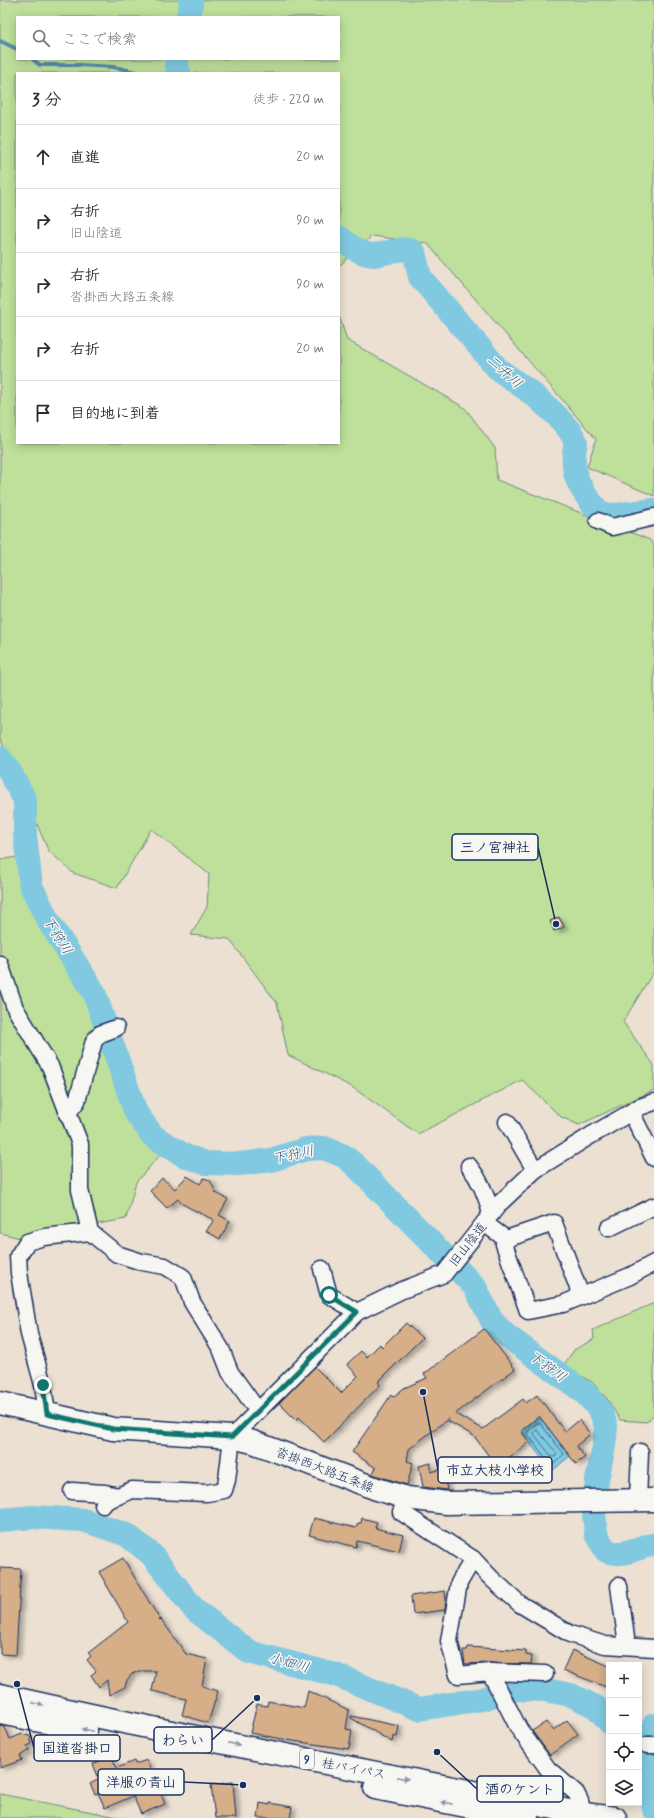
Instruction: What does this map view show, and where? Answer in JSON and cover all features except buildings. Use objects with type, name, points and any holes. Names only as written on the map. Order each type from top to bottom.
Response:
[{"type":"main road","name":"沓掛西大路五条線","points":[[0,1403],[113,1429],[232,1437],[253,1442],[377,1489],[407,1498],[447,1503],[646,1500]]},
{"type":"main road","name":"桂バイパス","points":[[0,1695],[97,1717],[584,1816],[615,1818]]},
{"type":"main road","name":"桂バイパス","points":[[0,1712],[527,1818]]},
{"type":"street","points":[[598,521],[612,527],[654,517]]},
{"type":"street","points":[[0,964],[15,1008],[50,1066],[67,1114],[80,1144],[80,1190],[90,1232],[117,1254],[142,1262],[165,1266],[183,1278],[192,1302],[221,1349],[230,1372],[258,1411]]},
{"type":"street","points":[[67,1114],[77,1101],[94,1042],[110,1030]]},
{"type":"street","name":"旧山陰道","points":[[232,1437],[357,1312],[400,1291],[444,1274],[499,1204],[535,1170],[631,1112],[654,1102]]},
{"type":"street","points":[[631,1112],[654,1158]]},
{"type":"street","points":[[507,1122],[535,1170]]},
{"type":"street","points":[[469,1166],[478,1177],[487,1197],[487,1219],[506,1239]]},
{"type":"street","points":[[609,1228],[654,1206]]},
{"type":"street","points":[[506,1239],[554,1223],[581,1296]]},
{"type":"street","points":[[47,1414],[43,1385],[29,1334],[19,1273],[18,1256],[27,1242],[44,1237],[90,1232]]},
{"type":"street","points":[[506,1239],[504,1244],[528,1311],[563,1304],[630,1276],[654,1263]]},
{"type":"street","points":[[322,1269],[329,1295],[357,1312]]},
{"type":"street","points":[[102,1505],[106,1501],[132,1490],[207,1493],[224,1490],[227,1480],[232,1437]]},
{"type":"street","points":[[640,1452],[646,1500]]},
{"type":"street","points":[[81,1488],[118,1496]]},
{"type":"street","points":[[407,1498],[401,1512],[473,1559],[492,1579],[520,1604],[570,1634],[605,1645],[627,1645],[654,1648]]},
{"type":"street","points":[[473,1559],[459,1583],[449,1641],[458,1675],[545,1674]]},
{"type":"street","points":[[619,1586],[627,1645]]},
{"type":"street","points":[[491,1675],[519,1729],[548,1769],[576,1793],[584,1816]]},
{"type":"green space","points":[[0,0],[654,0],[654,496],[587,467],[596,439],[427,243],[372,236],[340,265],[340,72],[16,72],[16,444],[340,444],[340,319],[347,340],[465,408],[495,448],[497,480],[650,540],[654,545],[654,971],[623,1022],[654,1065],[654,1090],[579,1125],[561,1117],[522,1080],[418,1134],[352,1087],[288,1055],[277,1003],[229,939],[191,935],[207,907],[209,874],[151,829],[117,888],[73,873],[48,850],[0,738]]},
{"type":"green space","points":[[17,857],[162,1153],[136,1182],[126,1219],[20,1238],[0,1233],[0,860]]},
{"type":"green space","points":[[654,1303],[654,1414],[647,1422],[620,1420],[608,1400],[592,1382],[563,1366],[574,1350],[594,1339],[593,1330]]},
{"type":"green space","points":[[0,1794],[123,1818],[0,1818]]},
{"type":"water","points":[[539,1416],[570,1456],[552,1471],[545,1465],[546,1464],[521,1431]]},
{"type":"waterway","name":"二升川","points":[[188,16],[191,4],[190,0]]},
{"type":"waterway","points":[[0,41],[16,49]]},
{"type":"waterway","points":[[33,60],[40,65],[114,67],[136,72]]},
{"type":"waterway","name":"二升川","points":[[177,60],[179,72]]},
{"type":"waterway","name":"二升川","points":[[340,238],[355,249],[369,255],[405,249],[414,252],[420,277],[498,369],[534,395],[557,416],[570,431],[576,442],[574,463],[578,482],[582,490],[602,515],[615,515],[654,510]]},
{"type":"waterway","name":"下狩川","points":[[0,758],[10,772],[25,800],[25,835],[31,886],[49,922],[94,992],[136,1113],[153,1136],[185,1156],[206,1163],[239,1164],[271,1160],[306,1149],[324,1148],[344,1156],[356,1166],[475,1287],[492,1321],[507,1336],[585,1393],[600,1410],[606,1426],[604,1446],[597,1480],[594,1513],[596,1534],[606,1551],[613,1553],[625,1552],[654,1545]]},
{"type":"waterway","name":"小畑川","points":[[0,1520],[32,1517],[83,1520],[127,1535],[151,1554],[194,1609],[249,1652],[336,1675],[419,1709],[483,1699],[512,1689],[545,1690],[571,1695],[596,1707],[606,1719]]},
{"type":"waterway","name":"下狩川","points":[[647,1768],[654,1725]]},
{"type":"waterway","name":"小畑川","points":[[642,1765],[647,1769],[654,1809]]},
{"type":"place","name":"三ノ宮神社","points":[[556,924]]},
{"type":"place","name":"市立大枝小学校","points":[[423,1392]]},
{"type":"place","name":"国道沓掛口","points":[[17,1684]]},
{"type":"place","name":"わらい","points":[[257,1698]]},
{"type":"place","name":"酒のケント","points":[[437,1752]]},
{"type":"place","name":"洋服の青山","points":[[243,1785]]},
{"type":"route","points":[[43,1385],[47,1414],[113,1429],[232,1437],[357,1312],[329,1295]]}]
